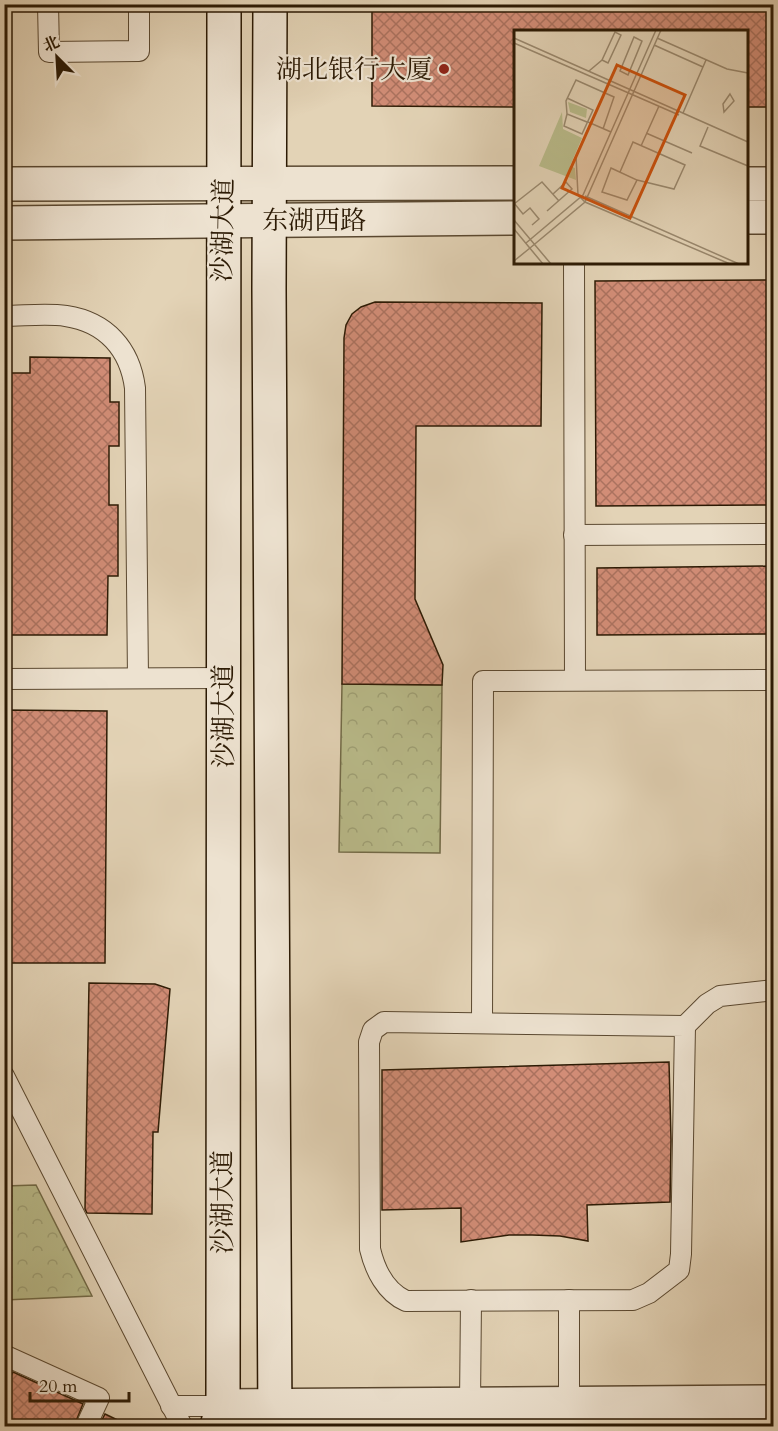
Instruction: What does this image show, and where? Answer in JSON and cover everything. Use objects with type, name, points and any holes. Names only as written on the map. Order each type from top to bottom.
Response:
[{"type":"main road","name":"沙湖大道","points":[[220,1416],[224,4]]},
{"type":"main road","name":"沙湖大道","points":[[270,4],[275,1415]]},
{"type":"main road","name":"东湖西路","points":[[4,184],[514,183]]},
{"type":"main road","points":[[748,183],[774,184]]},
{"type":"main road","points":[[748,217],[774,217]]},
{"type":"main road","name":"东湖西路","points":[[4,223],[514,219]]},
{"type":"main road","points":[[220,1416],[470,1404],[774,1402]]},
{"type":"lane","points":[[48,4],[49,52],[139,51],[139,4]]},
{"type":"lane","points":[[574,264],[575,680]]},
{"type":"lane","points":[[4,316],[66,316],[88,322],[104,331],[118,343],[133,371],[138,678]]},
{"type":"lane","points":[[574,536],[774,534]]},
{"type":"lane","points":[[4,679],[223,678]]},
{"type":"lane","points":[[482,1023],[483,681],[774,680]]},
{"type":"lane","points":[[685,1026],[384,1022],[373,1030],[369,1042],[370,1249],[374,1265],[395,1296],[406,1301],[633,1300],[649,1293],[679,1270],[685,1026],[707,1004],[720,996],[774,990]]},
{"type":"lane","points":[[4,1076],[182,1426]]},
{"type":"lane","points":[[470,1404],[471,1300]]},
{"type":"lane","points":[[569,1300],[569,1403]]},
{"type":"lane","points":[[4,1355],[99,1398],[86,1426]]},
{"type":"lane","points":[[171,1406],[220,1416]]},
{"type":"green space","points":[[342,684],[442,685],[440,853],[339,852]]},
{"type":"green space","points":[[36,1185],[92,1296],[5,1300],[5,1186]]},
{"type":"building","name":"湖北银行大厦","points":[[372,4],[774,4],[774,107],[748,107],[748,30],[514,30],[514,107],[372,106]]},
{"type":"building","points":[[774,280],[774,505],[596,506],[595,281]]},
{"type":"building","points":[[375,302],[542,303],[541,426],[416,426],[415,599],[443,665],[442,685],[342,684],[344,338],[346,325],[352,314],[361,307]]},
{"type":"building","points":[[30,357],[110,358],[110,402],[119,402],[119,446],[109,446],[109,505],[118,505],[118,576],[108,576],[107,635],[4,635],[4,373],[30,373]]},
{"type":"building","points":[[774,566],[774,634],[597,635],[597,568]]},
{"type":"building","points":[[4,710],[107,711],[105,963],[4,963]]},
{"type":"building","points":[[89,983],[155,984],[170,989],[158,1132],[153,1132],[152,1214],[87,1213],[85,1209]]},
{"type":"building","points":[[669,1062],[670,1202],[587,1205],[588,1241],[560,1236],[509,1235],[461,1242],[461,1208],[382,1210],[382,1070]]},
{"type":"building","points":[[13,1372],[83,1404],[74,1426],[4,1426],[4,1390]]},
{"type":"building","points":[[105,1414],[130,1426],[99,1426]]},
{"type":"place","name":"湖北银行大厦","points":[[444,69]]}]
